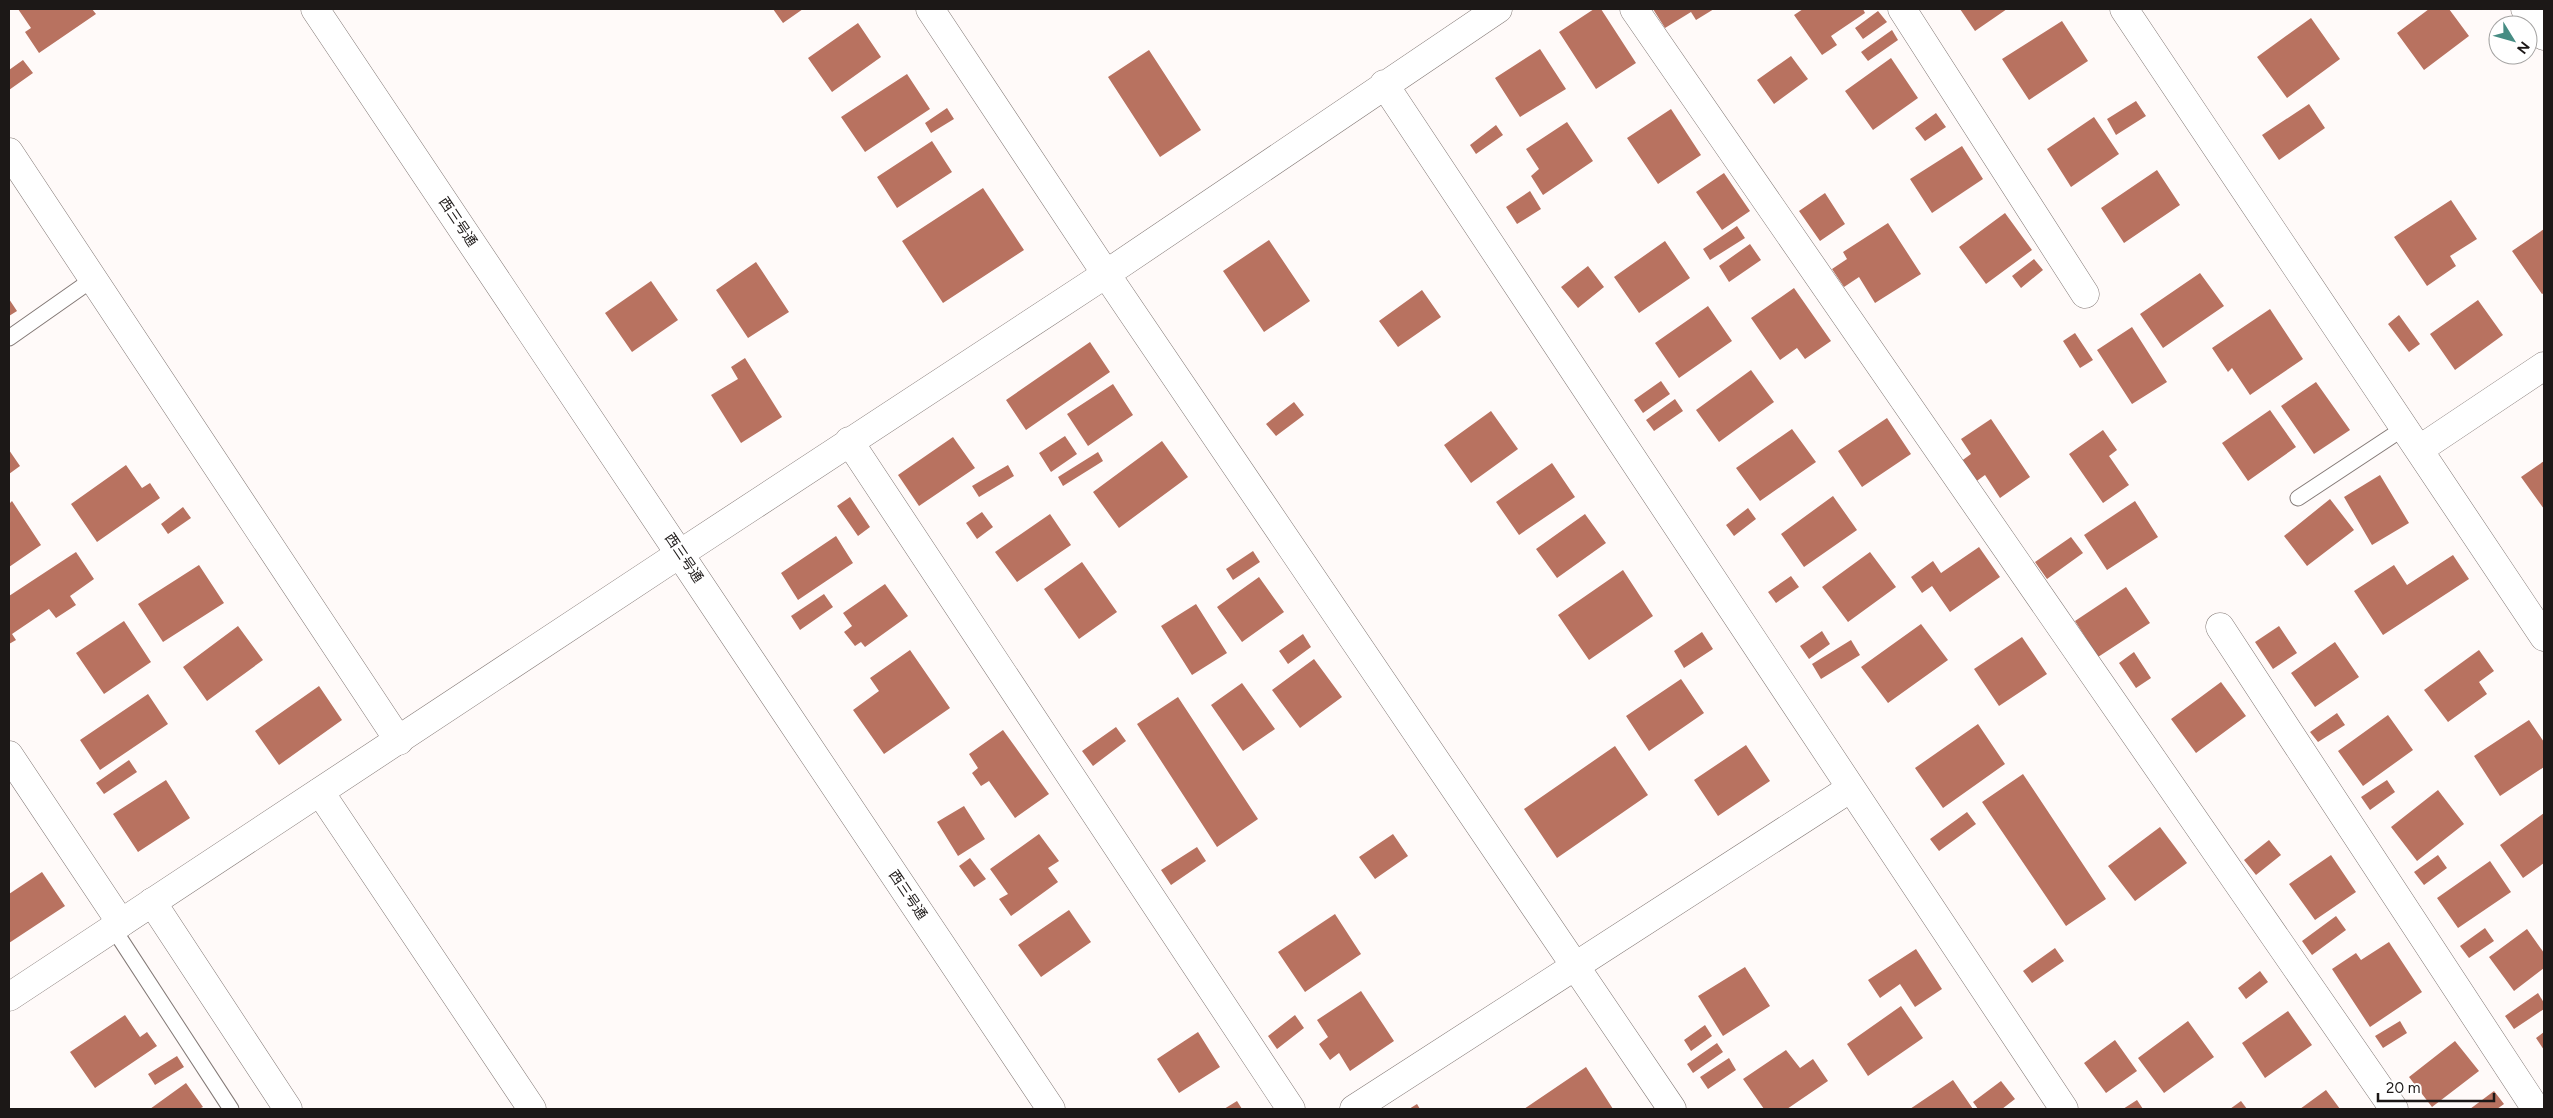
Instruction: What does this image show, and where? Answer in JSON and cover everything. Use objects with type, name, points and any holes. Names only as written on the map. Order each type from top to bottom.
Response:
[{"type":"street","name":"西三号通","points":[[315,9],[1051,1109]]},
{"type":"street","points":[[930,9],[1106,274],[1576,964],[1672,1109]]},
{"type":"street","points":[[9,997],[399,741],[849,441],[1106,274],[1384,84],[1498,9]]},
{"type":"street","points":[[1634,9],[2394,1109]]},
{"type":"street","points":[[1902,9],[2085,294]]},
{"type":"street","points":[[2124,9],[2544,637]]},
{"type":"street","points":[[2526,9],[2544,36]]},
{"type":"street","points":[[1384,84],[2064,1109]]},
{"type":"street","points":[[9,152],[399,741]]},
{"type":"street","points":[[2412,439],[2544,366]]},
{"type":"street","points":[[849,441],[1291,1109]]},
{"type":"street","points":[[2220,627],[2536,1109]]},
{"type":"street","points":[[9,754],[117,926]]},
{"type":"street","points":[[1354,1109],[1851,788]]},
{"type":"street","points":[[320,792],[532,1109]]},
{"type":"street","points":[[152,902],[288,1109]]},
{"type":"lane","points":[[9,338],[93,279]]},
{"type":"lane","points":[[2298,498],[2412,439]]},
{"type":"lane","points":[[117,926],[231,1109]]},
{"type":"building","points":[[18,9],[92,9],[96,14],[39,53],[25,32],[31,28]]},
{"type":"building","points":[[773,9],[803,9],[783,23]]},
{"type":"building","points":[[1594,9],[1601,9],[1636,63],[1596,89],[1559,32]]},
{"type":"building","points":[[1653,9],[1714,9],[1696,20],[1691,12],[1665,28]]},
{"type":"building","points":[[1803,9],[1863,9],[1865,13],[1831,36],[1837,45],[1822,55],[1794,15]]},
{"type":"building","points":[[1960,9],[2007,9],[1975,31]]},
{"type":"building","points":[[2429,9],[2449,9],[2469,36],[2424,70],[2397,33]]},
{"type":"building","points":[[1878,11],[1887,22],[1863,39],[1855,28]]},
{"type":"building","points":[[2311,18],[2340,59],[2287,98],[2257,57]]},
{"type":"building","points":[[2062,21],[2088,61],[2029,100],[2002,59]]},
{"type":"building","points":[[858,23],[881,57],[832,92],[808,58]]},
{"type":"building","points":[[1892,30],[1898,40],[1868,61],[1861,52]]},
{"type":"building","points":[[1540,49],[1566,89],[1520,117],[1495,78]]},
{"type":"building","points":[[1149,50],[1201,130],[1160,157],[1108,77]]},
{"type":"building","points":[[1791,56],[1808,79],[1774,104],[1757,80]]},
{"type":"building","points":[[1891,58],[1918,98],[1873,130],[1845,91]]},
{"type":"building","points":[[23,60],[33,73],[9,90],[9,70]]},
{"type":"building","points":[[907,74],[930,109],[865,152],[841,117]]},
{"type":"building","points":[[2136,101],[2146,116],[2116,135],[2107,119]]},
{"type":"building","points":[[2309,104],[2325,128],[2279,160],[2262,135]]},
{"type":"building","points":[[947,108],[954,119],[931,133],[925,123]]},
{"type":"building","points":[[1671,109],[1701,155],[1658,184],[1627,138]]},
{"type":"building","points":[[1936,113],[1946,127],[1925,141],[1915,128]]},
{"type":"building","points":[[2094,117],[2119,154],[2071,187],[2047,149]]},
{"type":"building","points":[[1567,122],[1593,161],[1543,195],[1531,176],[1539,169],[1526,149]]},
{"type":"building","points":[[1496,125],[1503,135],[1476,154],[1470,145]]},
{"type":"building","points":[[932,141],[952,172],[897,208],[877,177]]},
{"type":"building","points":[[1962,146],[1983,179],[1932,213],[1910,179]]},
{"type":"building","points":[[2157,170],[2180,205],[2124,243],[2101,208]]},
{"type":"building","points":[[1724,173],[1750,211],[1722,230],[1696,192]]},
{"type":"building","points":[[983,188],[1024,250],[943,303],[902,241]]},
{"type":"building","points":[[1530,191],[1541,209],[1517,224],[1506,207]]},
{"type":"building","points":[[1825,193],[1845,224],[1820,241],[1799,211]]},
{"type":"building","points":[[2451,200],[2477,239],[2450,256],[2456,266],[2427,286],[2394,237]]},
{"type":"building","points":[[2005,213],[2032,250],[1986,284],[1959,247]]},
{"type":"building","points":[[1888,223],[1921,274],[1875,303],[1859,277],[1844,287],[1832,269],[1847,259],[1843,252]]},
{"type":"building","points":[[1737,226],[1745,238],[1710,260],[1703,249]]},
{"type":"building","points":[[2544,229],[2544,293],[2542,294],[2512,251]]},
{"type":"building","points":[[1269,240],[1310,301],[1264,332],[1223,271]]},
{"type":"building","points":[[1665,241],[1690,278],[1639,313],[1614,277]]},
{"type":"building","points":[[1750,244],[1761,260],[1729,282],[1719,266]]},
{"type":"building","points":[[2034,259],[2043,270],[2021,288],[2012,276]]},
{"type":"building","points":[[756,262],[789,312],[748,338],[716,290]]},
{"type":"building","points":[[1588,266],[1604,287],[1578,308],[1561,287]]},
{"type":"building","points":[[2200,273],[2224,306],[2163,348],[2140,314]]},
{"type":"building","points":[[651,281],[678,320],[632,352],[605,313]]},
{"type":"building","points":[[1794,288],[1831,341],[1805,359],[1797,348],[1780,360],[1751,318]]},
{"type":"building","points":[[1422,290],[1441,317],[1398,347],[1379,321]]},
{"type":"building","points":[[9,299],[17,311],[9,316]]},
{"type":"building","points":[[2478,300],[2503,335],[2455,370],[2430,334]]},
{"type":"building","points":[[1708,306],[1732,341],[1679,378],[1655,343]]},
{"type":"building","points":[[2270,309],[2303,359],[2250,395],[2232,368],[2228,372],[2212,348]]},
{"type":"building","points":[[2399,315],[2420,344],[2409,352],[2388,324]]},
{"type":"building","points":[[2132,327],[2167,382],[2132,404],[2097,350]]},
{"type":"building","points":[[2075,333],[2093,360],[2080,368],[2063,341]]},
{"type":"building","points":[[1090,342],[1110,372],[1026,430],[1006,400]]},
{"type":"building","points":[[745,358],[782,417],[741,443],[711,395],[738,379],[731,367]]},
{"type":"building","points":[[1751,370],[1774,402],[1719,442],[1696,410]]},
{"type":"building","points":[[1661,381],[1670,394],[1643,413],[1634,400]]},
{"type":"building","points":[[2316,382],[2350,430],[2314,454],[2281,406]]},
{"type":"building","points":[[1113,384],[1133,415],[1088,446],[1067,414]]},
{"type":"building","points":[[1675,399],[1683,411],[1654,431],[1646,420]]},
{"type":"building","points":[[1294,402],[1304,415],[1276,436],[1266,424]]},
{"type":"building","points":[[2270,410],[2296,447],[2248,481],[2222,443]]},
{"type":"building","points":[[1491,411],[1518,449],[1471,483],[1444,445]]},
{"type":"building","points":[[1887,418],[1911,454],[1862,487],[1838,451]]},
{"type":"building","points":[[1991,419],[2030,477],[2000,498],[1985,475],[1974,483],[1960,462],[1971,454],[1961,439]]},
{"type":"building","points":[[1792,429],[1816,462],[1760,501],[1736,468]]},
{"type":"building","points":[[2103,430],[2117,450],[2109,456],[2129,485],[2103,503],[2069,454]]},
{"type":"building","points":[[1065,436],[1077,454],[1051,472],[1039,453]]},
{"type":"building","points":[[953,437],[975,468],[919,506],[898,475]]},
{"type":"building","points":[[1162,441],[1188,477],[1119,528],[1093,492]]},
{"type":"building","points":[[9,450],[20,466],[9,474]]},
{"type":"building","points":[[1098,452],[1103,461],[1063,486],[1058,477]]},
{"type":"building","points":[[2544,461],[2544,509],[2521,477]]},
{"type":"building","points":[[1552,463],[1575,497],[1519,535],[1496,502]]},
{"type":"building","points":[[126,465],[142,488],[150,483],[160,498],[97,542],[71,504]]},
{"type":"building","points":[[1008,465],[1014,476],[979,497],[972,486]]},
{"type":"building","points":[[2380,475],[2409,523],[2372,545],[2344,497]]},
{"type":"building","points":[[1833,496],[1857,530],[1804,567],[1781,534]]},
{"type":"building","points":[[850,497],[870,527],[858,536],[837,506]]},
{"type":"building","points":[[2330,499],[2354,530],[2307,566],[2284,536]]},
{"type":"building","points":[[12,501],[41,545],[9,567],[9,504]]},
{"type":"building","points":[[2135,501],[2158,537],[2107,570],[2084,535]]},
{"type":"building","points":[[183,507],[191,518],[168,534],[161,524]]},
{"type":"building","points":[[1748,508],[1756,519],[1734,536],[1726,525]]},
{"type":"building","points":[[982,512],[993,527],[977,539],[966,523]]},
{"type":"building","points":[[1050,514],[1071,545],[1017,582],[995,552]]},
{"type":"building","points":[[1585,514],[1606,543],[1557,578],[1536,549]]},
{"type":"building","points":[[836,536],[853,563],[798,600],[781,573]]},
{"type":"building","points":[[2071,537],[2083,553],[2047,579],[2035,562]]},
{"type":"building","points":[[1979,547],[2000,577],[1950,612],[1932,586],[1922,593],[1911,577],[1933,561],[1941,573]]},
{"type":"building","points":[[1253,551],[1260,562],[1233,580],[1226,569]]},
{"type":"building","points":[[76,552],[94,579],[70,596],[76,605],[56,618],[49,609],[12,634],[16,640],[9,644],[9,596]]},
{"type":"building","points":[[1870,552],[1896,587],[1848,622],[1822,587]]},
{"type":"building","points":[[2453,555],[2469,579],[2383,635],[2354,591],[2394,565],[2407,585]]},
{"type":"building","points":[[1082,562],[1117,612],[1079,639],[1044,589]]},
{"type":"building","points":[[199,565],[224,603],[163,642],[138,604]]},
{"type":"building","points":[[1623,570],[1653,616],[1589,660],[1558,615]]},
{"type":"building","points":[[1791,576],[1799,587],[1776,603],[1768,592]]},
{"type":"building","points":[[1259,577],[1284,612],[1242,642],[1217,607]]},
{"type":"building","points":[[885,584],[908,616],[865,647],[861,642],[855,646],[844,632],[852,626],[843,613]]},
{"type":"building","points":[[2126,587],[2150,623],[2098,657],[2075,621]]},
{"type":"building","points":[[824,594],[833,607],[800,630],[791,616]]},
{"type":"building","points":[[1196,604],[1227,653],[1192,675],[1161,626]]},
{"type":"building","points":[[124,621],[151,662],[104,694],[76,653]]},
{"type":"building","points":[[1921,624],[1948,660],[1888,703],[1861,667]]},
{"type":"building","points":[[238,626],[263,660],[207,701],[183,667]]},
{"type":"building","points":[[2279,626],[2297,653],[2273,669],[2255,642]]},
{"type":"building","points":[[1822,631],[1830,644],[1809,659],[1800,646]]},
{"type":"building","points":[[1702,632],[1713,649],[1684,668],[1674,651]]},
{"type":"building","points":[[1303,634],[1311,647],[1288,664],[1279,651]]},
{"type":"building","points":[[2022,637],[2047,674],[1999,706],[1974,669]]},
{"type":"building","points":[[1851,640],[1860,655],[1821,679],[1812,664]]},
{"type":"building","points":[[2335,642],[2359,677],[2315,707],[2291,673]]},
{"type":"building","points":[[910,650],[950,708],[884,754],[853,710],[879,691],[870,678]]},
{"type":"building","points":[[2479,650],[2494,671],[2479,682],[2487,694],[2448,722],[2424,690]]},
{"type":"building","points":[[2134,652],[2151,678],[2136,688],[2119,663]]},
{"type":"building","points":[[1314,659],[1342,697],[1300,728],[1272,690]]},
{"type":"building","points":[[1681,679],[1704,713],[1649,751],[1626,716]]},
{"type":"building","points":[[2221,682],[2246,716],[2196,753],[2171,719]]},
{"type":"building","points":[[1242,683],[1275,729],[1243,751],[1211,705]]},
{"type":"building","points":[[319,686],[342,720],[279,765],[255,731]]},
{"type":"building","points":[[148,694],[168,724],[100,770],[80,740]]},
{"type":"building","points":[[1178,697],[1258,819],[1217,847],[1137,724]]},
{"type":"building","points":[[2337,713],[2345,725],[2318,742],[2310,732]]},
{"type":"building","points":[[2388,715],[2413,750],[2363,786],[2338,751]]},
{"type":"building","points":[[2529,720],[2544,742],[2544,767],[2500,796],[2474,756]]},
{"type":"building","points":[[1978,724],[2005,764],[1943,808],[1915,768]]},
{"type":"building","points":[[1116,727],[1126,741],[1093,766],[1082,751]]},
{"type":"building","points":[[1003,730],[1049,794],[1015,818],[989,781],[981,786],[972,773],[978,768],[969,754]]},
{"type":"building","points":[[1746,745],[1770,781],[1718,816],[1694,780]]},
{"type":"building","points":[[1615,746],[1648,795],[1557,858],[1524,809]]},
{"type":"building","points":[[129,760],[137,772],[104,794],[96,783]]},
{"type":"building","points":[[2023,774],[2106,899],[2066,926],[1982,802]]},
{"type":"building","points":[[166,780],[190,818],[138,852],[113,814]]},
{"type":"building","points":[[2387,780],[2395,792],[2370,810],[2361,797]]},
{"type":"building","points":[[2438,790],[2464,824],[2417,861],[2391,827]]},
{"type":"building","points":[[964,806],[985,839],[958,856],[937,822]]},
{"type":"building","points":[[1967,812],[1976,824],[1939,851],[1930,839]]},
{"type":"building","points":[[2544,813],[2544,863],[2523,878],[2500,845]]},
{"type":"building","points":[[2160,827],[2187,863],[2135,901],[2108,866]]},
{"type":"building","points":[[1039,834],[1059,861],[1048,868],[1058,882],[1011,916],[999,899],[1008,894],[990,869]]},
{"type":"building","points":[[1393,834],[1408,856],[1375,879],[1359,857]]},
{"type":"building","points":[[2269,840],[2281,855],[2256,875],[2244,860]]},
{"type":"building","points":[[1197,847],[1206,861],[1171,885],[1161,870]]},
{"type":"building","points":[[2331,855],[2356,892],[2315,920],[2289,884]]},
{"type":"building","points":[[2438,855],[2447,868],[2424,885],[2414,872]]},
{"type":"building","points":[[970,858],[986,879],[974,887],[959,866]]},
{"type":"building","points":[[2490,861],[2511,892],[2458,928],[2437,898]]},
{"type":"building","points":[[42,872],[65,906],[9,943],[9,894]]},
{"type":"building","points":[[1069,910],[1091,942],[1041,977],[1018,945]]},
{"type":"building","points":[[1335,914],[1361,954],[1305,992],[1278,952]]},
{"type":"building","points":[[2336,916],[2346,930],[2312,955],[2302,941]]},
{"type":"building","points":[[2485,928],[2494,941],[2469,958],[2460,946]]},
{"type":"building","points":[[2527,929],[2544,953],[2544,968],[2514,991],[2489,957]]},
{"type":"building","points":[[2389,942],[2422,992],[2370,1027],[2332,969],[2356,953],[2361,960]]},
{"type":"building","points":[[2055,948],[2064,961],[2032,983],[2023,971]]},
{"type":"building","points":[[1916,949],[1942,989],[1915,1007],[1900,984],[1880,998],[1868,980]]},
{"type":"building","points":[[1745,967],[1770,1006],[1723,1036],[1698,996]]},
{"type":"building","points":[[2260,971],[2268,982],[2246,999],[2238,988]]},
{"type":"building","points":[[1361,991],[1394,1041],[1350,1071],[1339,1053],[1330,1060],[1319,1044],[1328,1037],[1317,1020]]},
{"type":"building","points":[[2538,993],[2544,1003],[2544,1009],[2514,1029],[2505,1016]]},
{"type":"building","points":[[1901,1006],[1923,1038],[1868,1076],[1847,1044]]},
{"type":"building","points":[[2288,1011],[2312,1045],[2265,1078],[2242,1043]]},
{"type":"building","points":[[125,1015],[140,1037],[147,1032],[157,1046],[95,1088],[70,1052]]},
{"type":"building","points":[[1295,1015],[1304,1028],[1277,1049],[1268,1036]]},
{"type":"building","points":[[2188,1021],[2214,1057],[2164,1093],[2138,1058]]},
{"type":"building","points":[[2400,1021],[2407,1033],[2383,1048],[2375,1036]]},
{"type":"building","points":[[1705,1025],[1712,1036],[1691,1051],[1684,1040]]},
{"type":"building","points":[[1198,1032],[1220,1067],[1179,1093],[1157,1059]]},
{"type":"building","points":[[2544,1032],[2544,1050],[2536,1038]]},
{"type":"building","points":[[2115,1040],[2137,1071],[2106,1093],[2084,1063]]},
{"type":"building","points":[[2455,1041],[2479,1071],[2432,1107],[2409,1077]]},
{"type":"building","points":[[1717,1043],[1723,1052],[1693,1073],[1687,1064]]},
{"type":"building","points":[[1786,1050],[1800,1068],[1813,1059],[1828,1081],[1787,1109],[1764,1109],[1743,1079]]},
{"type":"building","points":[[177,1056],[184,1067],[155,1085],[148,1074]]},
{"type":"building","points":[[1729,1058],[1736,1070],[1708,1089],[1700,1077]]},
{"type":"building","points":[[1586,1067],[1613,1109],[1524,1109]]},
{"type":"building","points":[[1953,1080],[1973,1109],[1910,1109]]},
{"type":"building","points":[[2001,1081],[2015,1099],[2002,1109],[1978,1109],[1973,1102]]},
{"type":"building","points":[[186,1083],[203,1107],[199,1109],[150,1109]]},
{"type":"building","points":[[2326,1090],[2340,1109],[2300,1109]]},
{"type":"building","points":[[2494,1091],[2504,1104],[2497,1109],[2470,1109]]},
{"type":"building","points":[[2137,1100],[2143,1109],[2123,1109]]},
{"type":"building","points":[[1237,1101],[1242,1109],[1224,1109]]},
{"type":"building","points":[[2241,1101],[2247,1109],[2230,1109]]},
{"type":"building","points":[[1417,1104],[1420,1109],[1409,1109]]}]
